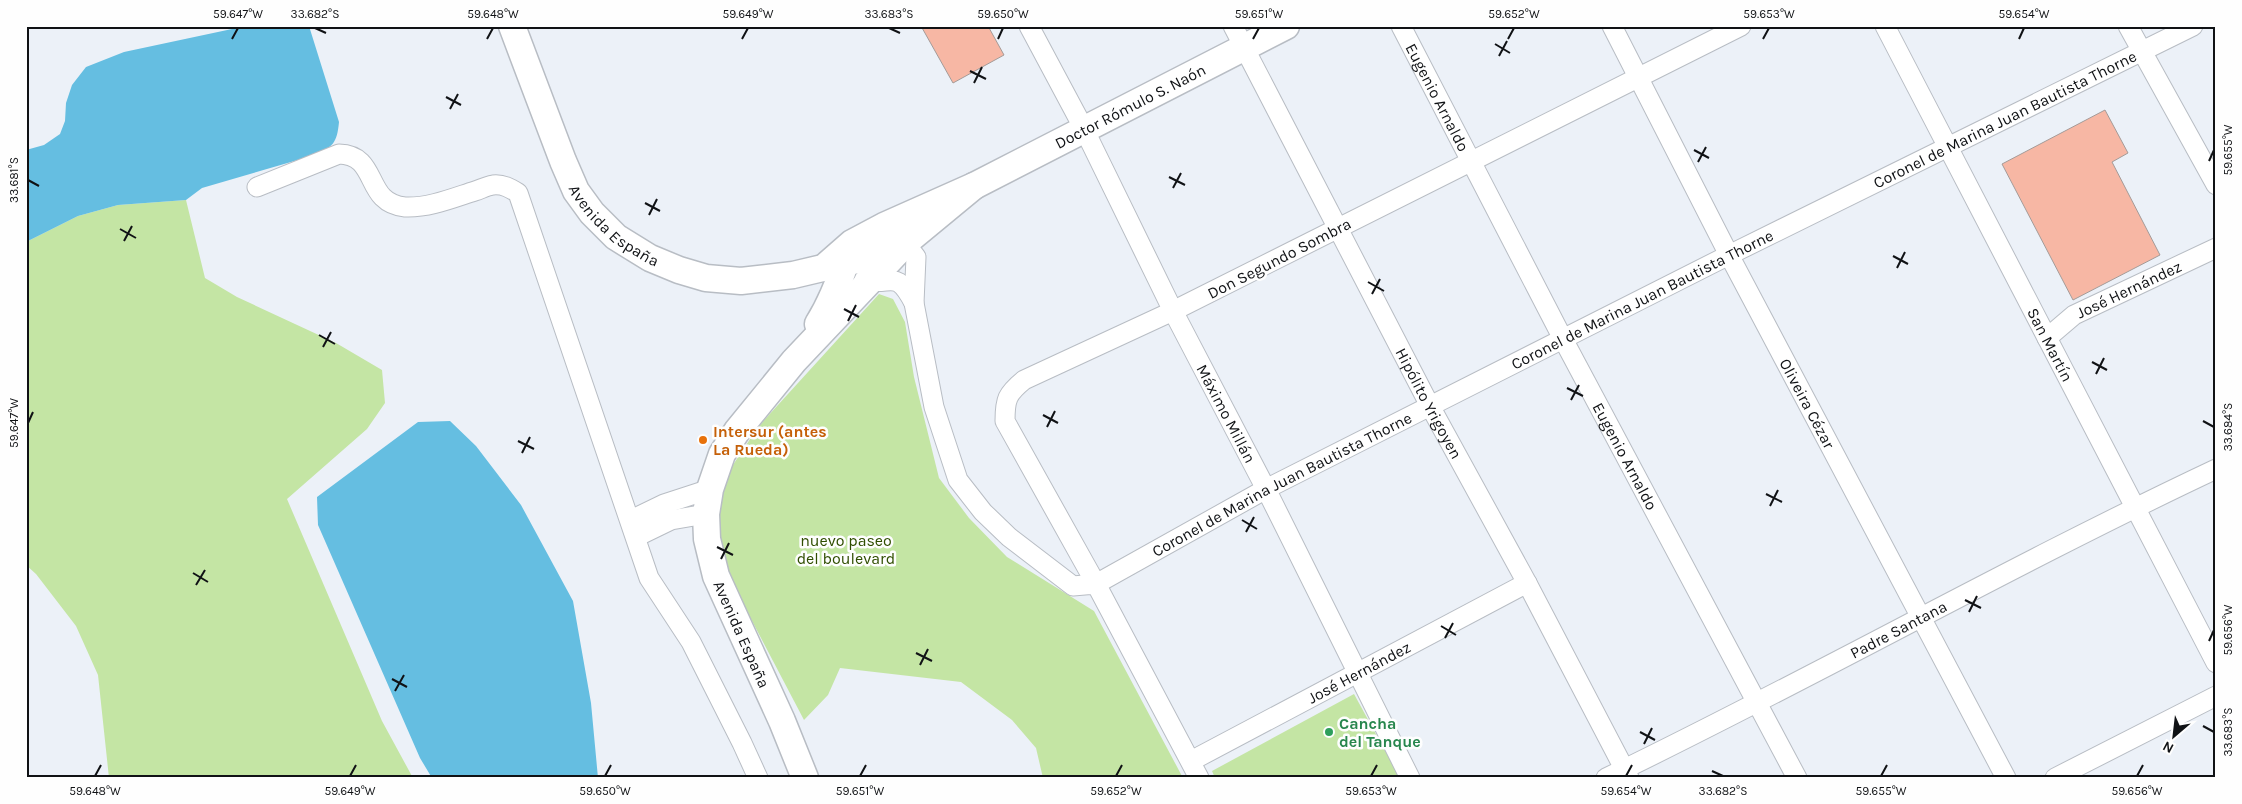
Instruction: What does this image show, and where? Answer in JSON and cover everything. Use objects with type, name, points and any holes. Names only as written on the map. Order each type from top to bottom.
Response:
[{"type":"main road","name":"Avenida España","points":[[512,26],[562,161],[576,190],[592,213],[616,237],[650,258],[679,270],[706,278],[740,281],[793,275],[836,266],[828,308],[794,361]]},
{"type":"main road","name":"Doctor Rómulo S. Naón","points":[[836,266],[884,226],[974,186],[1084,129],[1239,37],[1286,26]]},
{"type":"main road","name":"Doctor Rómulo S. Naón","points":[[836,266],[865,258],[905,243],[974,186]]},
{"type":"main road","name":"Avenida España","points":[[805,778],[782,721],[716,576],[707,539],[706,514],[710,489],[722,454],[737,431],[794,361],[905,243]]},
{"type":"street","name":"Máximo Millán","points":[[1029,26],[1084,129],[1410,778]]},
{"type":"street","name":"Eugenio Arnaldo","points":[[1401,26],[1563,339],[1797,778]]},
{"type":"street","name":"Oliveira Cézar","points":[[1612,26],[1729,255],[2006,778]]},
{"type":"street","name":"Don Segundo Sombra","points":[[1195,770],[1096,584],[1005,421],[1005,402],[1012,390],[1024,380],[1174,311],[1741,26]]},
{"type":"street","name":"San Martín","points":[[1885,26],[2216,663]]},
{"type":"street","points":[[2128,26],[2216,185]]},
{"type":"street","name":"Coronel de Marina Juan Bautista Thorne","points":[[1096,584],[1266,489],[1729,255],[2193,26]]},
{"type":"street","name":"Hipólito Yrigoyen","points":[[1239,37],[1430,406],[1527,583],[1626,773]]},
{"type":"street","points":[[256,187],[339,154],[351,154],[360,158],[380,193],[394,205],[419,206],[442,202],[494,185],[507,186],[518,193],[649,578],[691,642],[758,778]]},
{"type":"street","points":[[884,226],[905,243],[916,257],[914,303],[934,407],[958,480],[982,512],[1009,537],[1073,586],[1096,584]]},
{"type":"street","name":"José Hernández","points":[[2047,338],[2074,316],[2216,248]]},
{"type":"street","points":[[836,266],[869,282],[888,279],[899,282],[906,288],[914,303]]},
{"type":"street","name":"Padre Santana","points":[[1606,778],[1626,773],[2136,506],[2216,469]]},
{"type":"street","points":[[633,528],[664,504],[710,489]]},
{"type":"street","points":[[633,528],[706,514]]},
{"type":"street","name":"José Hernández","points":[[1195,770],[1358,673],[1527,583]]},
{"type":"street","points":[[2055,778],[2216,696]]},
{"type":"green space","points":[[186,200],[205,278],[237,297],[336,343],[382,370],[385,403],[367,429],[287,499],[382,721],[413,778],[109,778],[98,675],[76,626],[36,574],[26,565],[26,242],[78,216],[118,205]]},
{"type":"green space","name":"nuevo paseo del boulevard","points":[[879,294],[893,299],[905,322],[914,377],[939,478],[969,518],[1007,557],[1094,611],[1183,778],[1043,778],[1036,748],[1012,720],[961,682],[840,668],[828,695],[804,720],[721,562],[717,489],[758,427]]},
{"type":"green space","name":"Cancha del Tanque","points":[[1354,694],[1400,778],[1215,778],[1212,771]]},
{"type":"water","points":[[246,26],[309,26],[339,122],[337,135],[330,147],[315,155],[202,188],[186,200],[118,205],[78,216],[26,242],[26,150],[44,145],[60,134],[65,121],[66,103],[72,85],[86,67],[124,52]]},
{"type":"water","points":[[450,421],[476,446],[521,505],[573,601],[591,703],[598,778],[432,778],[420,758],[318,525],[317,497],[418,422]]},
{"type":"building","points":[[921,26],[988,26],[1004,55],[953,83]]},
{"type":"building","points":[[2105,110],[2128,153],[2112,162],[2160,255],[2073,300],[2002,164]]},
{"type":"place","name":"Intersur (antes La Rueda)","points":[[703,440]]},
{"type":"place","name":"Cancha del Tanque","points":[[1329,732]]}]
